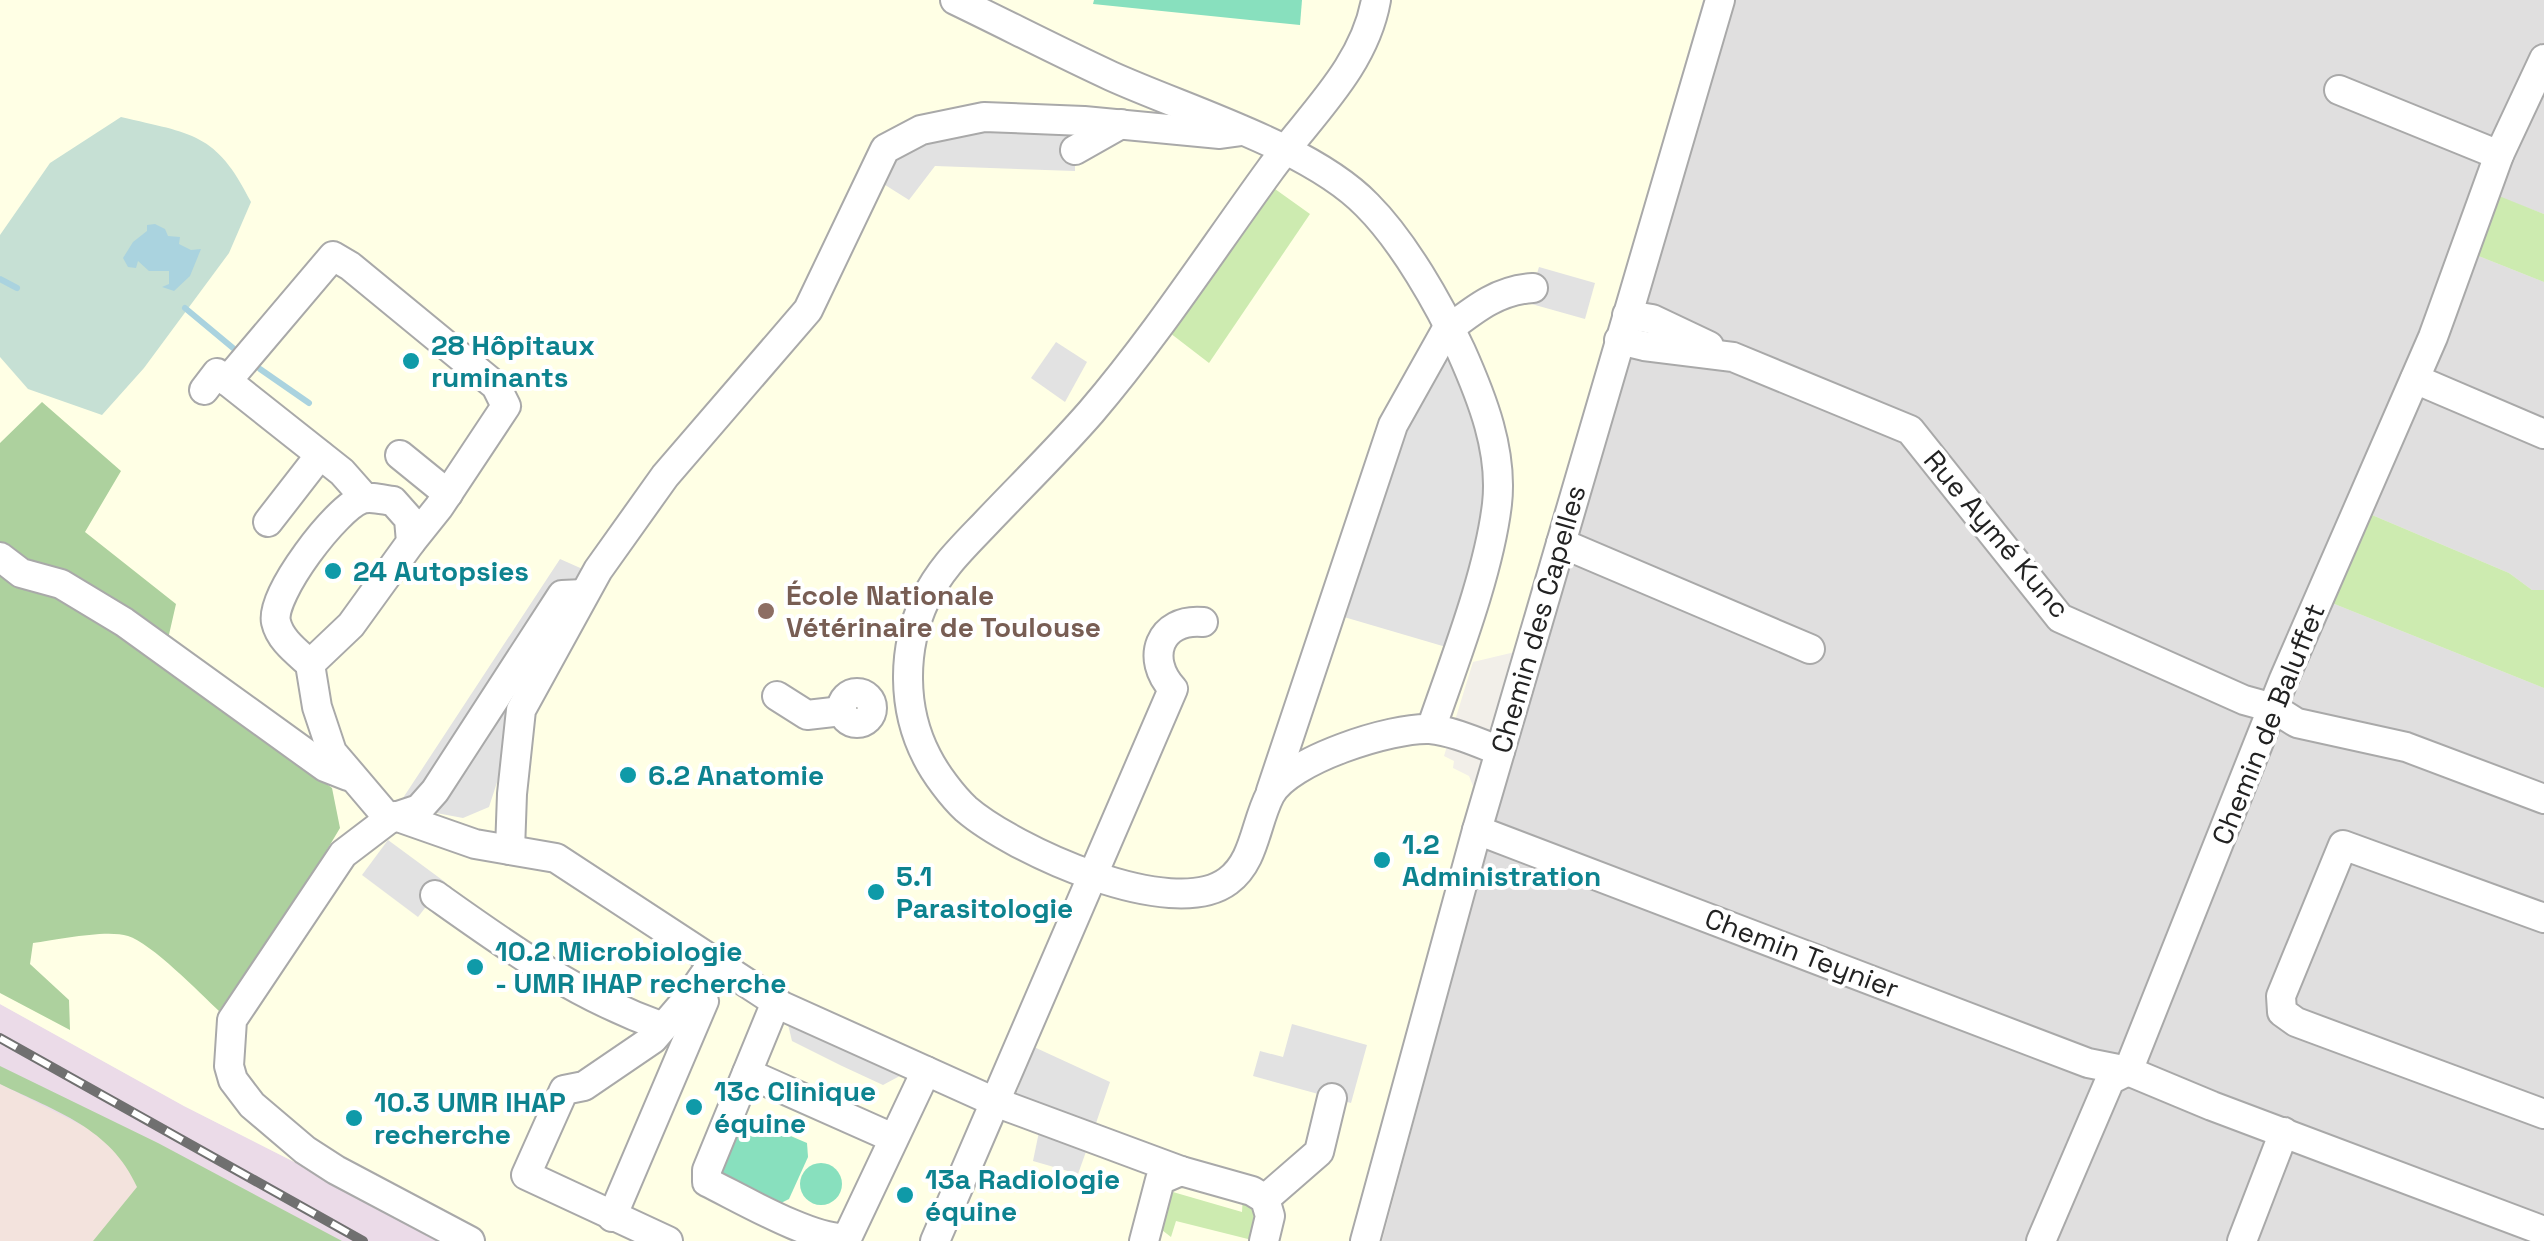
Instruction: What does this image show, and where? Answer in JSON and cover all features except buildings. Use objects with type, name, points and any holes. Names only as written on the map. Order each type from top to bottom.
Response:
[{"type":"street","points":[[955,0],[1112,77],[1242,131],[1323,172],[1367,204],[1388,228],[1449,325],[1483,399],[1496,456],[1497,502],[1488,549],[1431,729]]},
{"type":"street","points":[[1376,0],[1372,26],[1339,81],[1090,413],[938,572],[916,620],[908,669],[910,703],[928,759],[964,807],[1010,839],[1094,876],[1136,889],[1202,894],[1226,883],[1244,866],[1393,426],[1449,325]]},
{"type":"street","name":"Chemin des Capelles","points":[[1365,1241],[1500,751],[1720,0]]},
{"type":"street","name":"Chemin de Baluffet","points":[[2128,1071],[2272,708],[2415,379],[2499,156],[2544,59]]},
{"type":"street","points":[[2339,90],[2499,156]]},
{"type":"street","points":[[510,850],[522,710],[584,594],[665,476],[808,310],[885,148],[921,130],[984,117],[1220,134],[1242,131]]},
{"type":"street","points":[[1075,150],[1121,124]]},
{"type":"street","points":[[310,664],[351,625],[448,494],[506,406],[496,386],[333,256],[216,386],[320,454],[364,498]]},
{"type":"street","points":[[1449,325],[1450,328],[1485,300],[1532,288]]},
{"type":"street","name":"Rue Aymé Kunc","points":[[1623,327],[1644,346],[1733,357],[1910,430],[2060,618],[2297,722],[2406,747],[2544,799]]},
{"type":"street","name":"Rue Aymé Kunc","points":[[1623,327],[1644,357],[1743,366],[1781,375]]},
{"type":"street","points":[[2415,379],[2544,434]]},
{"type":"street","points":[[268,522],[320,454]]},
{"type":"street","points":[[400,455],[448,494]]},
{"type":"street","points":[[412,542],[410,519],[393,501],[364,498],[340,512],[282,592],[275,620],[286,642],[310,664],[317,707],[332,752],[392,818],[475,844],[556,858],[776,1002],[996,1102],[1181,1171],[1252,1191],[1265,1200],[1270,1216],[1264,1241]]},
{"type":"street","points":[[1561,544],[1810,649]]},
{"type":"street","points":[[0,557],[21,573],[61,584],[124,622],[325,768],[354,778]]},
{"type":"street","points":[[470,1241],[336,1170],[305,1150],[252,1105],[233,1080],[229,1066],[232,1020],[343,854],[392,818],[419,809],[435,791],[562,594],[584,594]]},
{"type":"street","points":[[935,1241],[1173,689],[1158,666],[1158,649],[1178,624],[1203,622]]},
{"type":"street","points":[[778,696],[807,715],[842,711],[852,722],[862,722],[870,716],[872,705],[910,703]]},
{"type":"street","points":[[1272,791],[1339,746],[1386,734],[1431,729],[1500,751]]},
{"type":"street","name":"Chemin Teynier","points":[[1478,830],[2088,1063],[2128,1071],[2544,1231]]},
{"type":"street","points":[[2544,918],[2344,845],[2281,996],[2282,1012],[2296,1022],[2544,1114]]},
{"type":"street","points":[[436,895],[544,972],[612,1009],[663,1027]]},
{"type":"street","points":[[668,1241],[526,1175],[564,1090],[584,1086],[652,1038],[714,961]]},
{"type":"street","points":[[612,1216],[704,1001],[695,989]]},
{"type":"street","points":[[776,1002],[707,1170],[707,1182],[782,1219],[835,1240],[847,1238],[926,1071]]},
{"type":"street","points":[[2042,1241],[2110,1080],[2128,1071]]},
{"type":"street","points":[[747,1073],[894,1138]]},
{"type":"street","points":[[1265,1200],[1319,1152],[1332,1098]]},
{"type":"street","points":[[2242,1241],[2284,1132]]},
{"type":"street","points":[[1144,1241],[1160,1180],[1181,1171]]},
{"type":"shaded area","name":"École Nationale Vétérinaire de Toulouse","points":[[0,0],[1703,0],[1515,652],[1473,662],[1444,756],[1454,761],[1453,768],[1469,776],[1473,786],[1349,1241],[450,1241],[184,1106],[0,1004]]},
{"type":"shaded area","points":[[1713,0],[2544,0],[2544,214],[2499,197],[2476,255],[2544,282],[2544,590],[2532,590],[2509,573],[2372,515],[2332,603],[2544,688],[2544,1241],[1382,1241]]},
{"type":"shaded area","points":[[121,117],[200,140],[226,162],[251,202],[229,253],[144,368],[102,415],[28,389],[0,357],[0,235],[50,163]]},
{"type":"shaded area","points":[[1075,127],[1075,171],[935,166],[909,200],[882,183],[884,167],[904,148],[951,131]]},
{"type":"shaded area","points":[[1539,267],[1595,283],[1585,319],[1528,303]]},
{"type":"shaded area","points":[[1056,342],[1087,362],[1065,402],[1031,378]]},
{"type":"shaded area","points":[[1445,343],[1478,419],[1488,483],[1483,524],[1446,647],[1344,617],[1397,429]]},
{"type":"shaded area","points":[[560,559],[587,571],[505,730],[500,773],[489,807],[463,818],[431,812],[403,798]]},
{"type":"shaded area","points":[[388,840],[445,882],[418,917],[362,875]]},
{"type":"shaded area","points":[[0,1004],[184,1106],[450,1241],[301,1241],[0,1084]]},
{"type":"shaded area","points":[[786,1016],[909,1071],[883,1085],[792,1041]]},
{"type":"shaded area","points":[[1292,1024],[1367,1045],[1351,1103],[1253,1076],[1260,1051],[1283,1057]]},
{"type":"shaded area","points":[[1034,1047],[1110,1082],[1094,1129],[1015,1097]]},
{"type":"shaded area","points":[[0,1084],[99,1134],[301,1241],[0,1241]]},
{"type":"shaded area","points":[[1040,1127],[1088,1146],[1078,1174],[1033,1161]]},
{"type":"green space","points":[[1094,0],[1302,0],[1300,25],[1093,4]]},
{"type":"green space","points":[[1275,189],[1310,214],[1209,363],[1170,333]]},
{"type":"green space","points":[[2499,196],[2544,214],[2544,282],[2476,255]]},
{"type":"green space","points":[[42,402],[121,471],[85,532],[176,604],[168,639],[294,759],[332,788],[340,828],[300,895],[219,1011],[149,948],[119,934],[33,943],[30,964],[69,1000],[70,1030],[0,993],[0,443]]},
{"type":"green space","points":[[2372,515],[2509,573],[2532,590],[2544,590],[2544,688],[2332,603]]},
{"type":"green space","points":[[0,1066],[158,1143],[342,1241],[93,1241],[137,1187],[126,1167],[97,1136],[61,1113],[0,1084]]},
{"type":"green space","points":[[744,1116],[807,1143],[808,1157],[789,1199],[781,1203],[720,1179],[718,1167]]},
{"type":"green space","points":[[821,1163],[836,1169],[842,1184],[836,1199],[821,1205],[806,1199],[800,1184],[806,1169]]},
{"type":"green space","points":[[1166,1190],[1242,1212],[1243,1195],[1257,1216],[1256,1241],[1176,1221],[1171,1237],[1158,1227]]},
{"type":"water","points":[[147,225],[165,229],[168,236],[180,237],[179,244],[191,250],[201,249],[190,276],[174,291],[162,287],[169,284],[169,271],[149,271],[138,261],[136,268],[128,267],[123,258],[133,242],[147,231]]},
{"type":"waterway","points":[[0,279],[17,288]]},
{"type":"waterway","points":[[185,308],[233,348]]},
{"type":"waterway","points":[[260,369],[309,403]]},
{"type":"railway","points":[[0,1038],[363,1241]]},
{"type":"place","name":"28 Hôpitaux ruminants","points":[[411,361]]},
{"type":"place","name":"24 Autopsies","points":[[333,571]]},
{"type":"place","name":"École Nationale Vétérinaire de Toulouse","points":[[766,611]]},
{"type":"place","name":"6.2 Anatomie","points":[[628,775]]},
{"type":"place","name":"1.2 Administration","points":[[1382,860]]},
{"type":"place","name":"5.1 Parasitologie","points":[[876,892]]},
{"type":"place","name":"10.2 Microbiologie - UMR IHAP recherche","points":[[475,967]]},
{"type":"place","name":"13c Clinique équine","points":[[694,1107]]},
{"type":"place","name":"10.3 UMR IHAP recherche","points":[[354,1118]]},
{"type":"place","name":"13a Radiologie équine","points":[[905,1195]]}]
